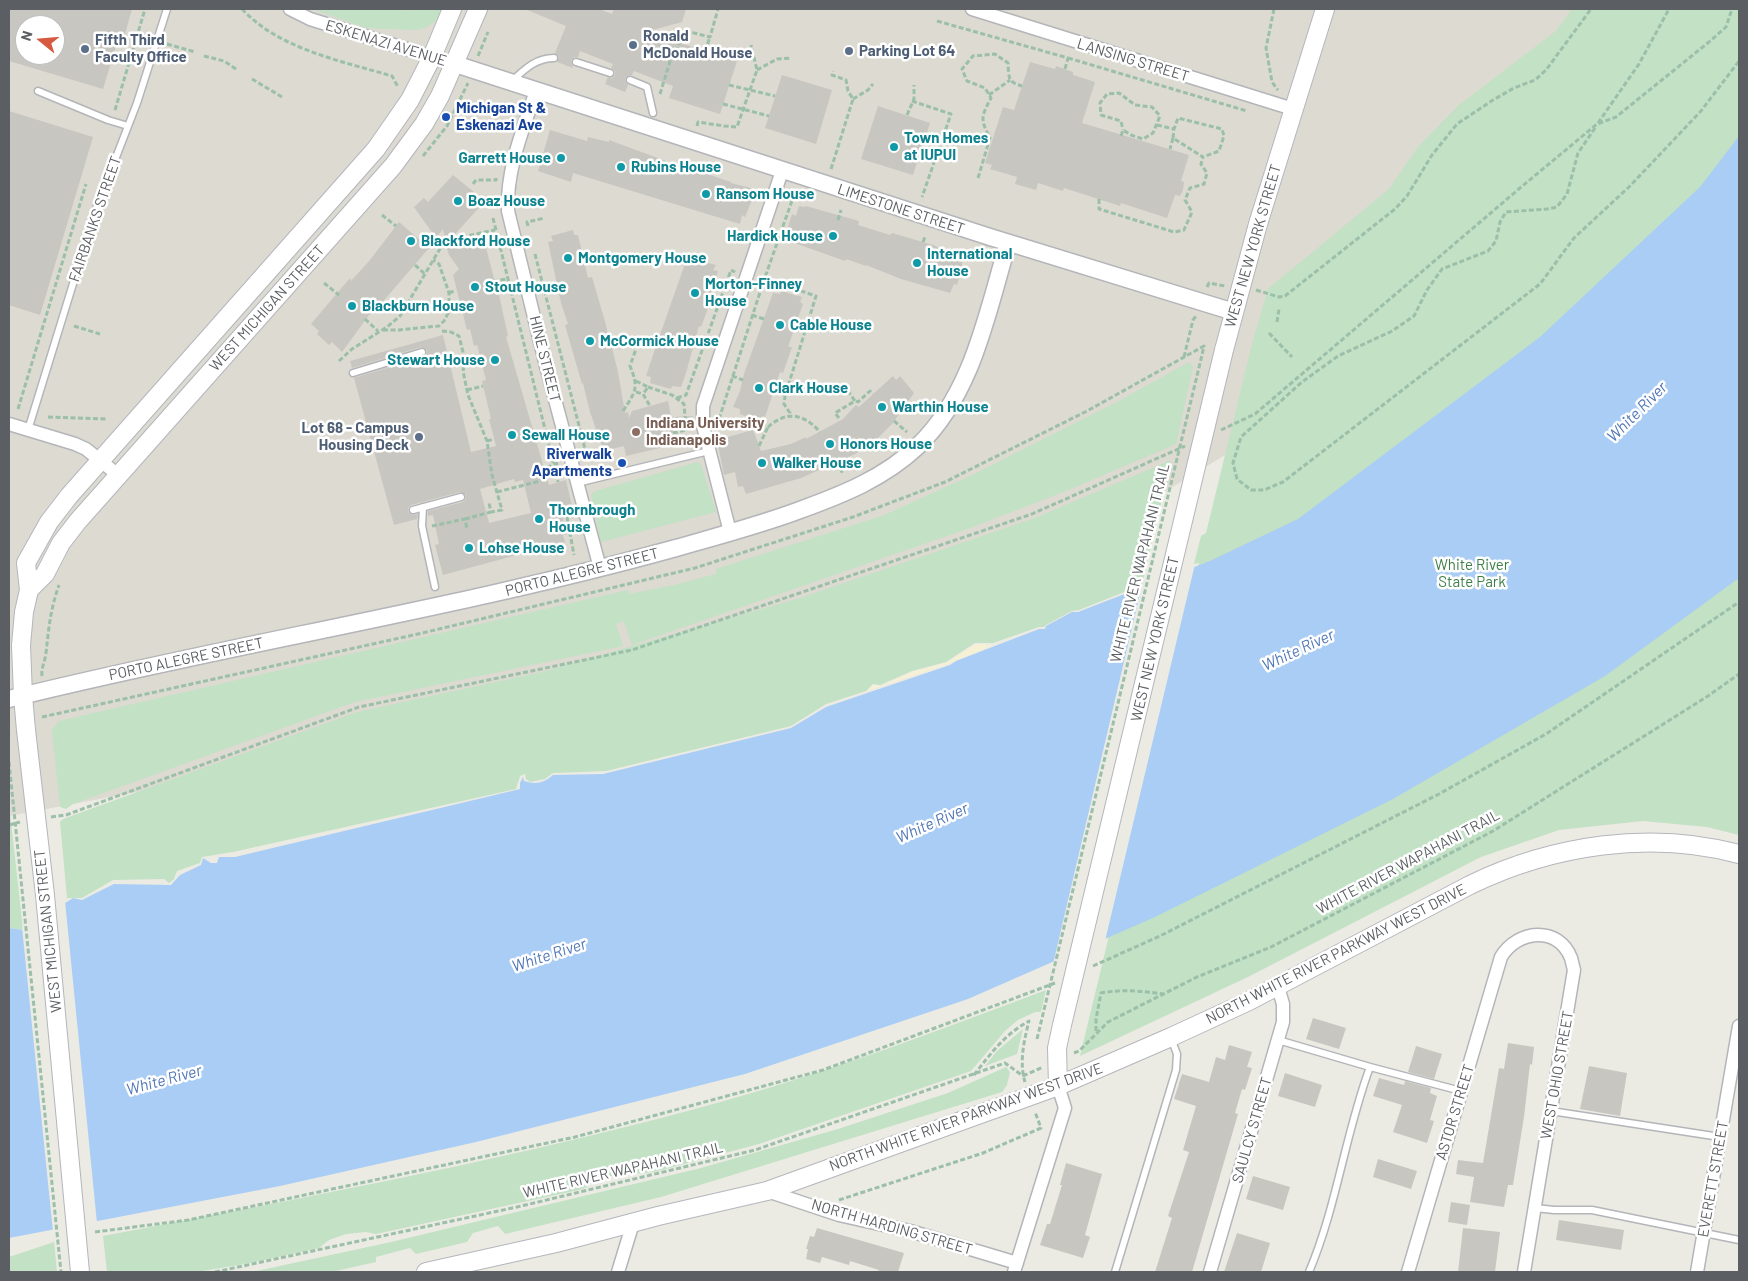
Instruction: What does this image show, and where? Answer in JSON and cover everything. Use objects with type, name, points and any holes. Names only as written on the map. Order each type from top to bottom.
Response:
[{"type":"main road","name":"WEST MICHIGAN STREET","points":[[80,1272],[45,895],[26,730],[16,697],[21,635],[29,590],[26,563],[40,535],[58,508],[376,149],[410,100],[432,57],[452,9]]},
{"type":"main road","name":"WEST MICHIGAN STREET","points":[[29,590],[45,574],[61,544],[78,521],[393,166],[424,124],[440,96],[478,9]]},
{"type":"main road","name":"WEST NEW YORK STREET","points":[[1058,1086],[1057,1048],[1062,1025],[1224,350],[1261,214],[1325,9]]},
{"type":"main road","name":"NORTH WHITE RIVER PARKWAY WEST DRIVE","points":[[426,1272],[556,1243],[766,1191],[1058,1086],[1171,1037],[1278,987],[1490,875],[1553,854],[1578,849],[1642,843],[1682,844],[1739,854]]},
{"type":"street","name":"ESKENAZI AVENUE","points":[[290,9],[310,20],[455,64]]},
{"type":"street","name":"LANSING STREET","points":[[972,9],[1294,109]]},
{"type":"street","name":"LIMESTONE STREET","points":[[455,64],[1008,243],[1234,312]]},
{"type":"street","name":"HINE STREET","points":[[536,91],[513,162],[508,193],[508,211],[546,366],[600,568]]},
{"type":"street","points":[[730,532],[703,426],[702,413],[782,171]]},
{"type":"street","name":"PORTO ALEGRE STREET","points":[[16,697],[436,606],[600,568],[782,516],[852,490],[880,476],[920,444],[946,412],[964,380],[982,332],[1008,243]]},
{"type":"street","points":[[9,424],[75,444],[118,475]]},
{"type":"street","name":"WEST OHIO STREET","points":[[1504,952],[1512,943],[1522,937],[1538,934],[1560,943],[1571,958],[1574,970],[1524,1272]]},
{"type":"street","name":"ASTOR STREET","points":[[1408,1272],[1504,952]]},
{"type":"street","name":"SAULCY STREET","points":[[1210,1272],[1283,1022],[1283,1004],[1278,987]]},
{"type":"street","name":"EVERETT STREET","points":[[1697,1272],[1739,1026]]},
{"type":"street","name":"WEST NEW YORK STREET","points":[[1016,1268],[1065,1108],[1058,1086]]},
{"type":"street","name":"NORTH HARDING STREET","points":[[766,1191],[839,1215],[910,1231],[1016,1268]]},
{"type":"street","points":[[618,1272],[633,1224]]},
{"type":"lane","name":"FAIRBANKS STREET","points":[[28,430],[96,209],[137,102],[167,9]]},
{"type":"lane","points":[[510,82],[529,66],[544,58],[554,58]]},
{"type":"lane","points":[[576,62],[610,73]]},
{"type":"lane","points":[[630,80],[647,87],[653,114]]},
{"type":"lane","points":[[38,91],[108,120],[128,126]]},
{"type":"lane","points":[[353,373],[422,352]]},
{"type":"lane","points":[[577,483],[709,451]]},
{"type":"lane","points":[[413,510],[461,497]]},
{"type":"lane","points":[[423,507],[422,526],[435,587]]},
{"type":"lane","points":[[1115,1272],[1176,1070],[1177,1054],[1171,1037]]},
{"type":"lane","points":[[1278,1040],[1461,1091]]},
{"type":"lane","points":[[1309,1272],[1370,1067]]},
{"type":"lane","points":[[1551,1111],[1720,1137]]},
{"type":"lane","points":[[1535,1208],[1592,1210],[1739,1240]]},
{"type":"path","points":[[115,110],[145,9]]},
{"type":"path","points":[[242,9],[260,24],[282,38],[308,51],[392,76],[399,91]]},
{"type":"path","points":[[705,51],[718,9]]},
{"type":"path","points":[[1272,82],[1266,48],[1274,9]]},
{"type":"path","points":[[1259,292],[1278,297],[1285,296],[1395,209],[1408,196],[1432,155],[1457,124],[1514,88],[1535,80],[1546,70],[1590,9]]},
{"type":"path","points":[[1669,9],[1639,64],[1578,153],[1567,194],[1557,207],[1506,212],[1500,222],[1496,241],[1488,251],[1442,269],[1427,290],[1414,316],[1392,331],[1338,356],[1302,382],[1241,438],[1233,463],[1237,479],[1251,490],[1264,490],[1283,482],[1540,284],[1574,238],[1629,187],[1701,111],[1739,61]]},
{"type":"path","points":[[1220,430],[1256,414],[1597,124],[1616,117],[1709,42],[1726,27],[1732,9]]},
{"type":"path","points":[[937,21],[1068,58],[1228,107]]},
{"type":"path","points":[[660,95],[671,58],[686,31],[710,36]]},
{"type":"path","points":[[478,57],[485,40]]},
{"type":"path","points":[[156,41],[195,52]]},
{"type":"path","points":[[696,127],[698,122],[737,127],[757,70],[751,45]]},
{"type":"path","points":[[665,53],[671,58]]},
{"type":"path","points":[[978,178],[990,138],[982,123],[984,112],[991,98],[985,88],[967,81],[962,69],[973,56],[995,54],[1008,63],[1010,80],[1013,84],[1022,86]]},
{"type":"path","points":[[204,56],[236,68]]},
{"type":"path","points":[[757,70],[777,59],[791,58]]},
{"type":"path","points":[[1065,69],[1068,58]]},
{"type":"path","points":[[833,71],[832,75],[846,80],[848,91],[853,99]]},
{"type":"path","points":[[252,79],[282,97]]},
{"type":"path","points":[[420,160],[447,126],[469,80]]},
{"type":"path","points":[[989,94],[1010,80]]},
{"type":"path","points":[[831,169],[853,99],[868,90],[873,84]]},
{"type":"path","points":[[729,85],[775,96]]},
{"type":"path","points":[[906,115],[912,101],[914,85]]},
{"type":"path","points":[[1121,136],[1123,130],[1121,121],[1101,115],[1100,103],[1107,94],[1119,93],[1135,105],[1152,107],[1160,116],[1153,133],[1143,138],[1131,135],[1123,130]]},
{"type":"path","points":[[912,101],[951,114],[922,197]]},
{"type":"path","points":[[459,102],[465,105]]},
{"type":"path","points":[[723,104],[769,116]]},
{"type":"path","points":[[1170,149],[1178,118],[1222,129],[1224,136],[1219,151],[1203,157]]},
{"type":"path","points":[[1157,125],[1174,129]]},
{"type":"path","points":[[926,137],[941,142]]},
{"type":"path","points":[[1173,138],[1203,157]]},
{"type":"path","points":[[920,156],[934,162]]},
{"type":"path","points":[[1100,199],[1099,209],[1174,232],[1184,230],[1192,212],[1185,200],[1190,188],[1204,184],[1207,173],[1201,164],[1203,157]]},
{"type":"path","points":[[709,167],[709,173]]},
{"type":"path","points":[[18,409],[86,184]]},
{"type":"path","points":[[719,422],[719,416],[752,315],[794,195]]},
{"type":"path","points":[[838,220],[841,210]]},
{"type":"path","points":[[382,215],[396,226]]},
{"type":"path","points":[[339,361],[352,349],[400,316],[441,247],[452,239],[495,230],[558,482]]},
{"type":"path","points":[[924,242],[925,237]]},
{"type":"path","points":[[366,319],[380,330],[439,326],[449,311],[449,293],[439,264],[433,260]]},
{"type":"path","points":[[415,265],[426,274]]},
{"type":"path","points":[[493,282],[508,279]]},
{"type":"path","points":[[765,279],[816,296],[784,404],[790,413],[790,417]]},
{"type":"path","points":[[324,283],[339,295]]},
{"type":"path","points":[[449,293],[456,290]]},
{"type":"path","points":[[1277,322],[1279,309]]},
{"type":"path","points":[[752,315],[764,319]]},
{"type":"path","points":[[1184,356],[1192,320],[1196,316]]},
{"type":"path","points":[[422,526],[429,527],[502,510],[492,475],[487,441],[467,390],[463,371],[463,352],[459,336],[451,332],[442,333],[442,323]]},
{"type":"path","points":[[74,326],[100,334]]},
{"type":"path","points":[[795,329],[806,332]]},
{"type":"path","points":[[1270,333],[1292,357]]},
{"type":"path","points":[[623,411],[636,392],[636,380],[630,366],[636,349]]},
{"type":"path","name":"WHITE RIVER WAPAHANI TRAIL","points":[[1037,1039],[1202,355]]},
{"type":"path","points":[[464,366],[481,362]]},
{"type":"path","points":[[732,376],[743,380]]},
{"type":"path","points":[[636,380],[648,388],[672,395],[684,404],[686,430]]},
{"type":"path","points":[[467,390],[483,386]]},
{"type":"path","points":[[643,394],[648,388]]},
{"type":"path","points":[[774,390],[786,395]]},
{"type":"path","points":[[848,391],[855,402]]},
{"type":"path","points":[[838,418],[835,413],[858,402],[870,391],[873,394]]},
{"type":"path","points":[[636,392],[643,394],[650,406]]},
{"type":"path","points":[[760,446],[768,427],[777,419],[795,416],[810,421],[820,432]]},
{"type":"path","points":[[48,417],[108,419]]},
{"type":"path","points":[[894,421],[907,432]]},
{"type":"path","points":[[673,432],[719,422],[761,424],[768,427]]},
{"type":"path","points":[[487,441],[494,439]]},
{"type":"path","points":[[49,818],[75,811],[359,707],[632,650],[1032,514],[1193,442]]},
{"type":"path","points":[[838,461],[843,475]]},
{"type":"path","points":[[489,503],[491,512]]},
{"type":"path","points":[[565,515],[574,555]]},
{"type":"path","points":[[464,519],[467,529]]},
{"type":"path","points":[[41,669],[46,655],[49,618],[60,583]]},
{"type":"path","points":[[1103,961],[1160,936],[1430,798],[1537,739],[1739,602]]},
{"type":"path","name":"WHITE RIVER WAPAHANI TRAIL","points":[[1079,1051],[1108,1022],[1198,977],[1272,947],[1493,831],[1700,702],[1739,674]]},
{"type":"path","points":[[9,762],[61,1272]]},
{"type":"path","points":[[9,824],[24,822]]},
{"type":"path","points":[[95,1232],[197,1219],[575,1137],[823,1070],[1045,987]]},
{"type":"path","points":[[1096,1032],[1096,1019],[1101,993],[1115,990],[1165,994]]},
{"type":"path","name":"WHITE RIVER WAPAHANI TRAIL","points":[[215,1272],[518,1207],[755,1150],[974,1075],[1005,1064],[1023,1076],[1022,1051],[1028,1021],[1012,1030],[993,1050],[974,1075]]},
{"type":"path","points":[[831,1203],[984,1153],[1040,1128]]},
{"type":"shaded area","name":"Indiana University Indianapolis","points":[[9,9],[1710,9],[1479,301],[1047,563],[515,721],[9,816]]},
{"type":"green space","points":[[312,9],[401,9],[407,11],[408,9],[442,9],[439,19],[425,28],[417,30],[366,28]]},
{"type":"green space","name":"White River State Park","points":[[1572,9],[1739,9],[1739,835],[1707,827],[1643,821],[1559,830],[1481,857],[1250,976],[1080,1056],[1199,563],[1194,564],[1201,536],[1206,533],[1252,344],[1268,289],[1389,189],[1418,147],[1459,105],[1556,31]]},
{"type":"green space","points":[[1189,362],[1193,367],[1176,444],[1066,491],[970,528],[632,645],[624,621],[616,624],[623,646],[355,702],[73,804],[66,809],[60,807],[52,730],[59,721],[628,590],[630,594],[716,574],[716,569],[882,516],[968,477],[1119,401]]},
{"type":"green space","points":[[1171,460],[1142,585],[1072,611],[1044,627],[993,643],[975,643],[946,662],[912,671],[880,685],[873,684],[866,691],[826,704],[791,726],[606,771],[553,773],[545,779],[530,782],[526,779],[525,774],[520,776],[516,789],[233,852],[202,857],[200,863],[177,871],[174,879],[169,883],[164,879],[113,880],[82,898],[67,898],[60,822],[63,819],[357,712],[542,672],[800,598],[1035,518]]},
{"type":"green space","points":[[698,462],[701,464],[716,512],[601,542],[591,495],[595,491]]},
{"type":"green space","points":[[9,803],[23,930],[9,928]]},
{"type":"green space","points":[[1046,990],[1041,1012],[1035,1012],[1018,1020],[1005,1031],[971,1071],[759,1144],[658,1171],[620,1174],[603,1178],[583,1189],[376,1234],[366,1232],[346,1234],[329,1240],[319,1248],[250,1263],[197,1272],[107,1272],[103,1236],[418,1174],[653,1120],[811,1075]]},
{"type":"green space","points":[[1023,1029],[1017,1054],[985,1066],[997,1051]]},
{"type":"green space","points":[[1006,1067],[1010,1072],[1007,1085],[1002,1092],[661,1197],[505,1234],[498,1226],[473,1233],[467,1242],[416,1254],[410,1248],[376,1257],[376,1262],[331,1272],[252,1272],[391,1242],[701,1168],[838,1129],[948,1093]]},
{"type":"green space","points":[[54,1242],[57,1272],[9,1272],[9,1257]]},
{"type":"sand","points":[[976,644],[993,645],[948,664],[867,691],[873,685],[881,686],[912,672],[946,663]]},
{"type":"water","name":"White River","points":[[1739,136],[1739,578],[1605,676],[1393,799],[1155,917],[968,999],[745,1074],[476,1142],[280,1186],[9,1238],[9,928],[23,930],[73,898],[82,900],[114,884],[171,885],[180,875],[201,865],[203,858],[211,863],[217,863],[219,857],[235,857],[520,789],[523,777],[524,781],[536,783],[546,780],[553,775],[603,774],[791,728],[826,707],[950,665],[1039,629],[1045,629],[1046,626],[1072,612],[1078,612],[1210,561],[1298,519],[1540,337],[1700,187]]},
{"type":"pier","points":[[1195,564],[1105,941],[1053,964],[1142,585]]},
{"type":"pier","points":[[65,901],[97,1223],[53,1232],[22,927]]},
{"type":"building","name":"Fifth Third Faculty Office","points":[[9,9],[132,9],[125,34],[120,33],[103,89],[22,65],[65,65],[65,15],[15,15],[15,63],[9,61]]},
{"type":"building","name":"Ronald McDonald House","points":[[525,9],[599,9],[612,14],[614,9],[686,9],[682,22],[645,32],[737,61],[720,114],[669,98],[673,86],[634,71],[632,75],[627,76],[625,79],[628,85],[625,92],[605,84],[608,77],[612,78],[615,75],[615,71],[611,68],[613,64],[580,51],[578,57],[574,57],[571,60],[573,68],[557,62],[559,57],[555,53],[566,26]]},
{"type":"building","points":[[1030,62],[1055,69],[1056,66],[1073,72],[1073,75],[1095,82],[1082,123],[1189,155],[1181,181],[1184,182],[1183,190],[1180,196],[1175,195],[1167,218],[1121,203],[1120,206],[1064,188],[1063,191],[1038,183],[1036,190],[1015,184],[1017,177],[990,169],[992,165],[985,163],[1003,107],[1014,110]]},
{"type":"building","points":[[782,75],[832,90],[816,144],[765,128]]},
{"type":"building","name":"Town Homes at IUPUI","points":[[878,106],[930,123],[913,175],[861,159]]},
{"type":"building","points":[[9,111],[93,137],[40,315],[9,305]]},
{"type":"building","points":[[550,130],[587,141],[588,137],[609,142],[609,140],[666,161],[665,163],[692,169],[751,188],[748,199],[752,200],[745,217],[742,215],[740,224],[573,173],[571,182],[538,171]]},
{"type":"building","name":"Boaz House","points":[[453,175],[485,201],[446,244],[443,229],[436,238],[414,207],[424,198],[428,202]]},
{"type":"building","points":[[799,206],[806,206],[859,221],[858,225],[890,235],[892,233],[933,245],[962,259],[962,268],[957,285],[954,284],[950,293],[901,279],[866,265],[846,259],[845,261],[789,241],[791,232],[787,230],[792,214],[796,216]]},
{"type":"building","points":[[399,222],[429,248],[386,298],[372,311],[342,352],[332,342],[329,345],[317,334],[319,331],[311,324],[350,278],[351,281],[370,260]]},
{"type":"building","points":[[573,230],[574,235],[578,235],[588,278],[592,277],[606,325],[618,372],[625,413],[628,412],[629,418],[632,411],[668,401],[671,417],[694,416],[673,428],[673,433],[658,437],[660,448],[626,456],[624,446],[607,450],[606,445],[602,446],[590,412],[565,325],[568,324],[561,303],[548,242],[553,241],[551,236]]},
{"type":"building","points":[[473,238],[474,242],[484,240],[498,290],[508,336],[506,337],[549,485],[566,480],[574,515],[563,518],[567,534],[563,535],[565,542],[443,575],[435,545],[439,544],[433,515],[428,516],[428,511],[463,502],[466,499],[466,495],[460,492],[411,505],[408,508],[408,512],[412,515],[418,514],[417,519],[394,525],[354,378],[423,357],[427,354],[427,350],[421,347],[352,368],[350,361],[443,335],[471,452],[496,446],[482,381],[486,380],[477,345],[474,346],[470,329],[467,330],[453,275],[459,269],[449,255],[446,245]],"holes":[[[514,479],[515,482],[523,480],[531,513],[489,523],[480,489]]]},
{"type":"building","points":[[692,259],[716,265],[713,270],[718,271],[710,303],[701,327],[699,326],[681,387],[672,386],[671,389],[650,383],[651,377],[646,376],[686,261],[691,262]]},
{"type":"building","points":[[781,291],[802,297],[800,302],[803,304],[788,347],[792,347],[783,373],[780,372],[765,417],[762,416],[758,421],[740,414],[740,409],[733,407],[773,293],[780,294]]},
{"type":"building","points":[[893,376],[896,380],[900,376],[914,393],[892,424],[872,444],[855,454],[801,478],[746,494],[743,486],[738,487],[735,472],[724,475],[717,440],[753,430],[761,451],[791,444],[806,437],[806,439],[843,419],[856,405],[859,407]]},
{"type":"building","points":[[1313,1018],[1346,1028],[1339,1049],[1306,1039]]},
{"type":"building","points":[[1508,1043],[1534,1047],[1513,1185],[1508,1185],[1504,1207],[1470,1202],[1474,1177],[1456,1174],[1458,1160],[1483,1163],[1499,1068],[1504,1069]]},
{"type":"building","points":[[1229,1045],[1252,1052],[1247,1067],[1252,1068],[1245,1090],[1242,1089],[1235,1113],[1238,1114],[1192,1272],[1155,1272],[1172,1218],[1168,1216],[1189,1152],[1183,1150],[1196,1106],[1174,1099],[1182,1074],[1209,1082],[1216,1057],[1225,1060]]},
{"type":"building","points":[[1416,1046],[1442,1054],[1434,1079],[1408,1072]]},
{"type":"building","points":[[1589,1066],[1627,1073],[1620,1116],[1580,1109]]},
{"type":"building","points":[[1285,1073],[1322,1085],[1315,1107],[1278,1096]]},
{"type":"building","points":[[1379,1078],[1404,1085],[1405,1081],[1431,1088],[1430,1093],[1437,1096],[1430,1120],[1434,1121],[1427,1143],[1393,1132],[1402,1105],[1373,1096]]},
{"type":"building","points":[[1378,1159],[1417,1171],[1411,1189],[1373,1177]]},
{"type":"building","points":[[1066,1163],[1102,1174],[1085,1235],[1090,1237],[1083,1258],[1040,1245],[1047,1224],[1050,1224],[1062,1185],[1060,1185]]},
{"type":"building","points":[[1253,1176],[1290,1187],[1283,1210],[1246,1199]]},
{"type":"building","points":[[1451,1202],[1470,1205],[1467,1225],[1448,1222]]},
{"type":"building","points":[[1559,1220],[1624,1230],[1621,1250],[1556,1240]]},
{"type":"building","points":[[817,1228],[904,1253],[898,1272],[878,1272],[879,1270],[850,1261],[849,1265],[822,1257],[820,1263],[806,1259],[808,1249],[806,1249],[810,1236],[814,1237]]},
{"type":"building","points":[[1463,1228],[1500,1232],[1495,1272],[1458,1272]]},
{"type":"building","points":[[1237,1233],[1270,1243],[1261,1272],[1224,1272]]},
{"type":"place","name":"Ronald McDonald House","points":[[633,45]]},
{"type":"place","name":"Fifth Third Faculty Office","points":[[85,49]]},
{"type":"place","name":"Parking Lot 64","points":[[849,51]]},
{"type":"place","name":"Michigan St & Eskenazi Ave","points":[[446,117]]},
{"type":"place","name":"Town Homes at IUPUI","points":[[894,147]]},
{"type":"place","name":"Garrett House","points":[[561,158]]},
{"type":"place","name":"Rubins House","points":[[621,167]]},
{"type":"place","name":"Ransom House","points":[[706,194]]},
{"type":"place","name":"Boaz House","points":[[458,201]]},
{"type":"place","name":"Hardick House","points":[[833,236]]},
{"type":"place","name":"Blackford House","points":[[411,241]]},
{"type":"place","name":"Montgomery House","points":[[568,258]]},
{"type":"place","name":"International House","points":[[917,263]]},
{"type":"place","name":"Stout House","points":[[475,287]]},
{"type":"place","name":"Morton-Finney House","points":[[695,293]]},
{"type":"place","name":"Blackburn House","points":[[352,306]]},
{"type":"place","name":"Cable House","points":[[780,325]]},
{"type":"place","name":"McCormick House","points":[[590,341]]},
{"type":"place","name":"Stewart House","points":[[495,360]]},
{"type":"place","name":"Clark House","points":[[759,388]]},
{"type":"place","name":"Warthin House","points":[[882,407]]},
{"type":"place","name":"Indiana University Indianapolis","points":[[636,432]]},
{"type":"place","name":"Sewall House","points":[[512,435]]},
{"type":"place","name":"Lot 68 - Campus Housing Deck","points":[[419,437]]},
{"type":"place","name":"Honors House","points":[[830,444]]},
{"type":"place","name":"Riverwalk Apartments","points":[[622,463]]},
{"type":"place","name":"Walker House","points":[[762,463]]},
{"type":"place","name":"Thornbrough House","points":[[539,519]]},
{"type":"place","name":"Lohse House","points":[[469,548]]}]
